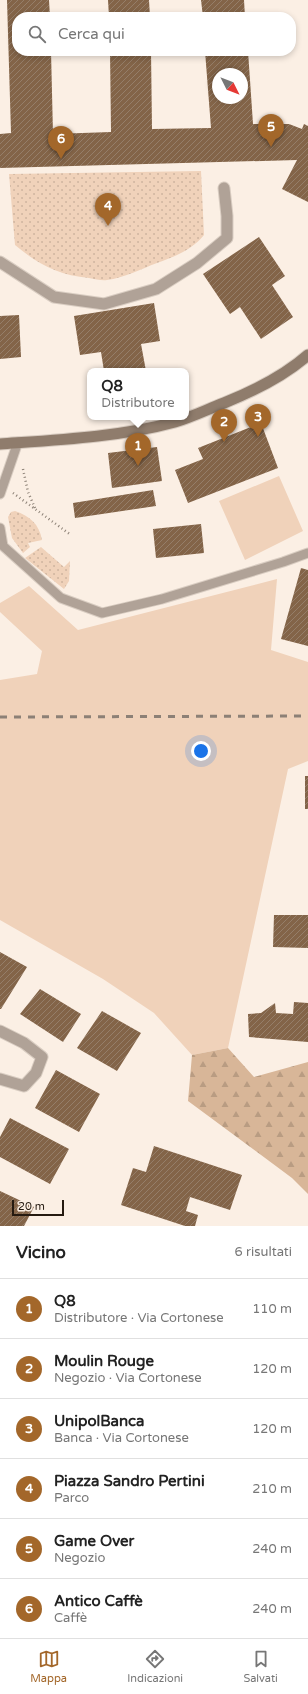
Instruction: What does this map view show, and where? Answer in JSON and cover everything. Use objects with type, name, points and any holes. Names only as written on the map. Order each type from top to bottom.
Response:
[{"type":"main road","points":[[189,417],[252,392],[297,365],[308,355]]},
{"type":"main road","points":[[0,444],[70,438],[138,429],[181,420]]},
{"type":"street","points":[[0,262],[54,297],[104,304],[156,289],[197,263],[227,238],[227,216],[224,188]]},
{"type":"street","points":[[0,1031],[24,1043],[42,1057],[36,1073],[24,1086],[0,1079]]},
{"type":"lane","points":[[0,494],[18,442]]},
{"type":"lane","points":[[0,528],[3,546],[61,598],[102,613],[162,599],[308,553]]},
{"type":"path","points":[[18,442],[28,492],[35,509]]},
{"type":"path","points":[[3,485],[71,535]]},
{"type":"shaded area","points":[[201,171],[204,235],[194,245],[170,258],[120,277],[101,280],[78,277],[58,272],[32,258],[15,245],[9,174]]},
{"type":"shaded area","points":[[279,476],[303,531],[245,560],[219,501]]},
{"type":"shaded area","points":[[15,511],[25,515],[33,521],[41,534],[42,540],[28,543],[30,547],[23,553],[12,538],[8,517],[11,512]]},
{"type":"shaded area","points":[[41,547],[64,567],[70,561],[69,581],[64,589],[25,558]]},
{"type":"shaded area","points":[[277,579],[271,650],[308,662],[308,761],[288,769],[228,1048],[192,1055],[154,1013],[103,979],[0,920],[0,680],[37,674],[42,651],[0,612],[0,603],[29,586],[78,630]]},
{"type":"green space","points":[[228,1048],[254,1077],[308,1062],[308,1194],[292,1178],[188,1101],[192,1055]]},
{"type":"building","points":[[7,0],[49,0],[50,12],[12,12],[12,56],[51,56],[53,134],[111,132],[110,56],[151,56],[152,129],[211,128],[205,56],[248,56],[253,124],[289,124],[302,129],[304,124],[308,126],[308,202],[282,189],[297,160],[0,168],[0,134],[11,133]]},
{"type":"building","points":[[108,0],[149,0],[150,12],[109,12]]},
{"type":"building","points":[[201,0],[244,0],[245,12],[202,12]]},
{"type":"building","points":[[259,237],[285,276],[272,285],[293,317],[261,339],[240,307],[230,314],[203,274]]},
{"type":"building","points":[[154,303],[160,341],[141,344],[145,368],[104,368],[101,352],[80,355],[74,316]]},
{"type":"building","points":[[19,315],[21,357],[0,359],[0,316]]},
{"type":"building","points":[[261,423],[278,468],[188,503],[175,470],[203,459],[198,448]]},
{"type":"building","points":[[157,447],[162,481],[112,488],[108,453]]},
{"type":"building","points":[[153,490],[156,506],[75,518],[73,503]]},
{"type":"building","points":[[201,524],[204,553],[156,558],[153,529]]},
{"type":"building","points":[[301,568],[308,570],[308,646],[281,639]]},
{"type":"building","points":[[305,776],[308,776],[308,809],[305,809]]},
{"type":"building","points":[[274,915],[308,915],[308,948],[273,947]]},
{"type":"building","points":[[0,952],[27,967],[1,1009],[0,1009]]},
{"type":"building","points":[[40,989],[81,1014],[63,1042],[20,1014]]},
{"type":"building","points":[[294,1002],[308,1003],[308,1042],[249,1037],[248,1014],[261,1013],[275,1003],[276,1013],[293,1014]]},
{"type":"building","points":[[102,1011],[141,1033],[117,1071],[77,1048]]},
{"type":"building","points":[[56,1070],[100,1094],[79,1132],[35,1108]]},
{"type":"building","points":[[10,1118],[69,1149],[50,1184],[0,1157],[0,1137]]},
{"type":"building","points":[[154,1146],[242,1175],[230,1210],[190,1197],[186,1211],[198,1215],[195,1226],[185,1226],[121,1205],[133,1168],[146,1172]]},
{"type":"building","points":[[0,1191],[34,1207],[24,1226],[0,1226]]},
{"type":"railway","points":[[0,717],[308,716]]},
{"type":"place","name":"Game Over","points":[[271,147]]},
{"type":"place","name":"Antico Caffè","points":[[61,159]]},
{"type":"place","name":"Piazza Sandro Pertini","points":[[108,226]]},
{"type":"place","name":"UnipolBanca","points":[[258,437]]},
{"type":"place","name":"Moulin Rouge","points":[[224,442]]},
{"type":"place","name":"Q8","points":[[138,466]]}]
